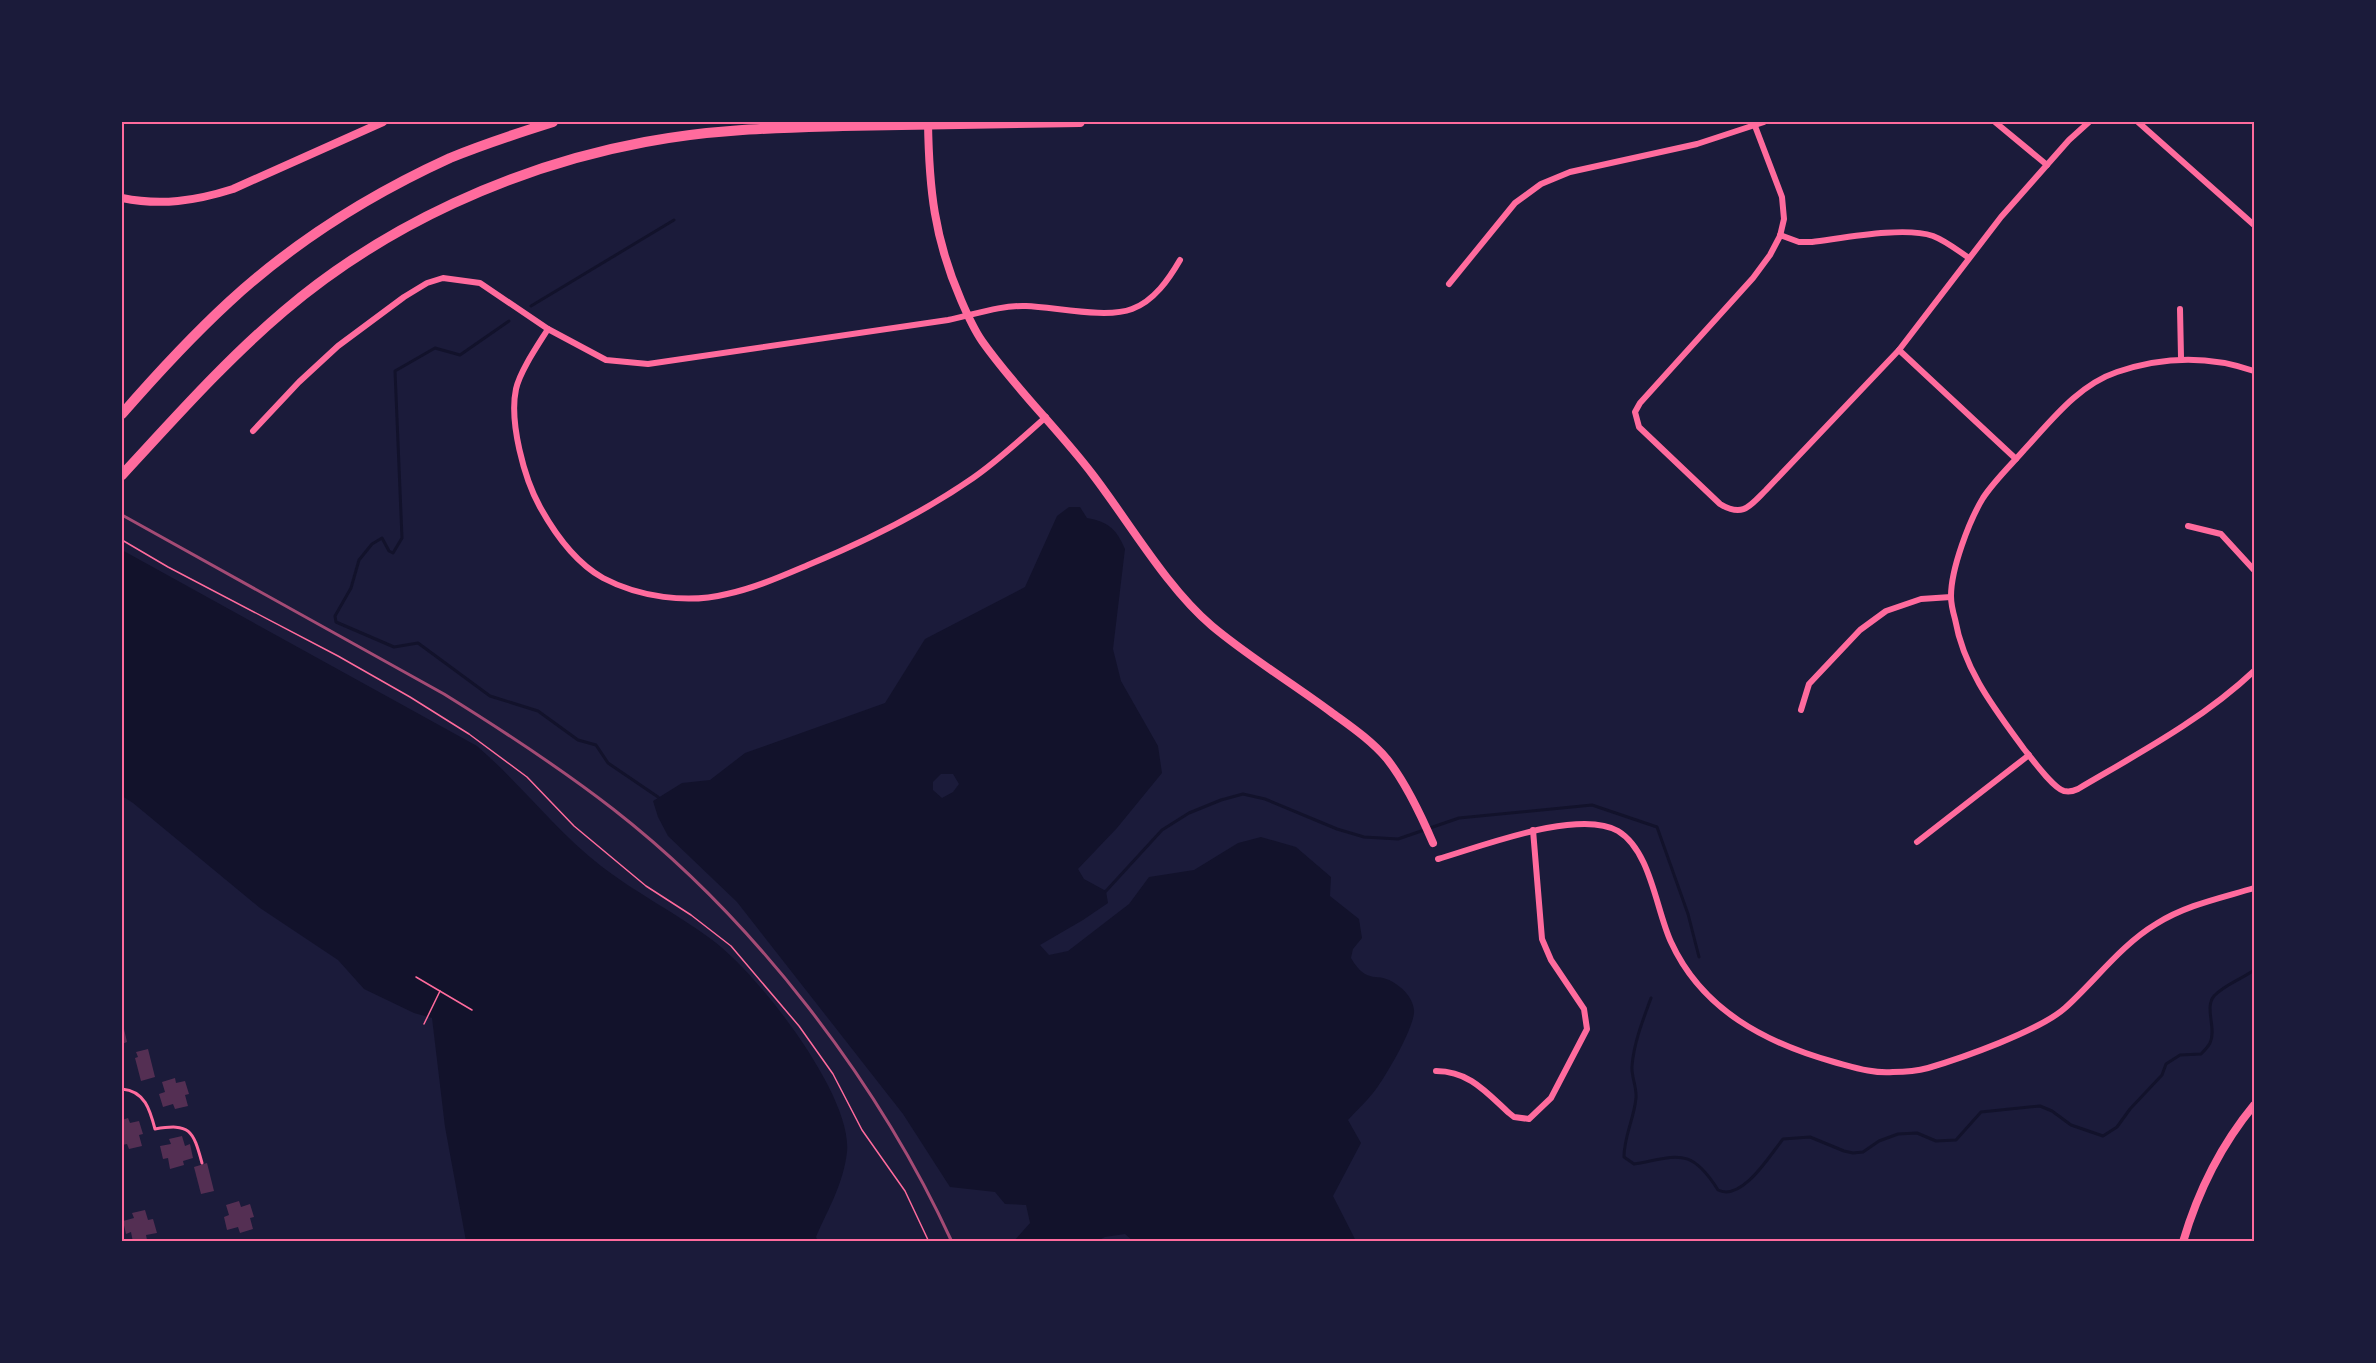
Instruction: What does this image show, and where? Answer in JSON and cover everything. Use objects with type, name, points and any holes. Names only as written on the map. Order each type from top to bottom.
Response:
[{"type":"highway","points":[[122,414],[186,342],[231,300],[286,255],[336,221],[406,179],[452,158],[553,122]]},
{"type":"highway","points":[[122,475],[217,372],[294,303],[339,269],[396,233],[499,184],[587,155],[645,142],[691,135],[758,128],[1080,122]]},
{"type":"main road","points":[[122,198],[156,204],[207,197],[233,189],[383,122]]},
{"type":"main road","points":[[928,122],[931,203],[950,273],[968,316],[981,339],[1000,365],[1094,476],[1190,606],[1251,656],[1295,685],[1369,741],[1387,759],[1424,821],[1433,843]]},
{"type":"main road","points":[[2183,1242],[2193,1211],[2216,1160],[2254,1105]]},
{"type":"street","points":[[1449,284],[1515,203],[1541,184],[1570,172],[1697,144],[1764,122]]},
{"type":"street","points":[[1995,122],[2047,165]]},
{"type":"street","points":[[1755,126],[1782,197],[1784,219],[1780,235],[1770,255],[1753,278],[1640,403],[1635,412],[1639,427],[1720,504],[1729,510],[1740,511],[1748,508],[1899,350],[2001,217],[2089,122]]},
{"type":"street","points":[[2138,122],[2254,225]]},
{"type":"street","points":[[1780,235],[1799,242],[1812,242],[1909,232],[1931,235],[1969,258]]},
{"type":"street","points":[[253,431],[299,382],[338,346],[427,283],[443,278],[480,283],[548,329],[606,360],[648,364],[1024,306],[1115,312],[1133,309],[1154,295],[1168,280],[1180,260]]},
{"type":"street","points":[[2180,309],[2181,357]]},
{"type":"street","points":[[548,329],[516,388],[517,435],[526,478],[558,537],[590,568],[603,578],[667,597],[702,599],[727,594],[772,579],[878,535],[910,519],[975,477],[1046,417]]},
{"type":"street","points":[[1899,350],[2016,459]]},
{"type":"street","points":[[2254,371],[2220,361],[2181,357],[2115,372],[2090,387],[2061,411],[1983,498],[1967,532],[1958,560],[1951,597],[1958,639],[1972,673],[1988,701],[2029,755],[2058,788],[2065,791],[2078,789],[2200,716],[2230,694],[2254,671]]},
{"type":"street","points":[[2188,526],[2221,534],[2254,570]]},
{"type":"street","points":[[1801,710],[1809,684],[1860,630],[1886,611],[1921,599],[1951,597]]},
{"type":"street","points":[[1917,842],[2029,755]]},
{"type":"street","points":[[1438,859],[1533,830],[1595,824],[1618,831],[1634,847],[1651,882],[1671,942],[1694,979],[1714,1002],[1749,1029],[1798,1052],[1863,1069],[1890,1073],[1926,1068],[2040,1025],[2063,1010],[2128,946],[2154,925],[2180,911],[2254,888]]},
{"type":"street","points":[[1436,1071],[1451,1071],[1471,1080],[1514,1117],[1529,1119],[1551,1098],[1587,1029],[1584,1009],[1551,960],[1542,939],[1533,830]]},
{"type":"lane","points":[[122,1089],[136,1092],[146,1101],[155,1129],[176,1125],[185,1129],[193,1138],[202,1163]]},
{"type":"path","points":[[122,540],[168,567],[338,656],[469,734],[526,777],[574,826],[646,886],[691,915],[730,946],[793,1019],[833,1074],[862,1130],[905,1191],[929,1242]]},
{"type":"path","points":[[416,977],[472,1010]]},
{"type":"path","points":[[424,1024],[440,991]]},
{"type":"shaded area","points":[[1069,507],[1080,507],[1087,518],[1106,524],[1115,531],[1125,549],[1113,649],[1121,681],[1158,746],[1162,773],[1117,828],[1078,869],[1084,879],[1106,891],[1108,903],[1040,945],[1049,955],[1068,951],[1129,904],[1149,877],[1194,870],[1238,843],[1261,837],[1296,847],[1331,877],[1330,896],[1359,919],[1362,938],[1353,949],[1351,958],[1357,967],[1368,975],[1389,980],[1399,986],[1410,999],[1414,1010],[1405,1039],[1384,1077],[1373,1093],[1348,1120],[1361,1143],[1333,1196],[1356,1241],[1134,1242],[1125,1234],[1105,1237],[1097,1241],[1014,1241],[1030,1223],[1026,1205],[1005,1204],[995,1192],[950,1187],[903,1114],[737,902],[668,836],[658,817],[653,801],[682,783],[710,780],[745,753],[885,703],[925,639],[1025,587],[1057,516]],"holes":[[[941,774],[953,774],[959,784],[953,792],[942,798],[933,790],[933,782]]]},
{"type":"shaded area","points":[[122,550],[477,746],[584,852],[628,885],[711,939],[730,955],[775,1005],[798,1036],[835,1099],[845,1128],[847,1152],[845,1164],[835,1196],[816,1237],[818,1241],[466,1241],[445,1127],[432,1018],[414,1013],[364,989],[338,960],[260,908],[122,796]]},
{"type":"building","points":[[122,1029],[124,1029],[127,1042],[122,1044]]},
{"type":"building","points":[[148,1049],[155,1077],[141,1081],[135,1058],[138,1057],[136,1052]]},
{"type":"building","points":[[175,1078],[176,1083],[185,1081],[189,1094],[185,1095],[188,1106],[175,1109],[173,1104],[163,1107],[159,1094],[165,1092],[162,1082]]},
{"type":"building","points":[[128,1118],[130,1123],[139,1121],[143,1134],[139,1135],[142,1146],[129,1149],[127,1144],[122,1145],[122,1120]]},
{"type":"building","points":[[182,1136],[185,1146],[190,1144],[193,1158],[183,1161],[184,1165],[170,1169],[168,1158],[163,1159],[160,1146],[171,1144],[169,1139]]},
{"type":"building","points":[[207,1163],[214,1191],[201,1194],[194,1167]]},
{"type":"building","points":[[239,1201],[241,1207],[250,1204],[254,1217],[250,1218],[253,1229],[240,1233],[238,1227],[227,1230],[224,1217],[229,1215],[226,1205]]},
{"type":"building","points":[[145,1210],[148,1220],[153,1219],[157,1233],[146,1235],[147,1240],[133,1242],[131,1232],[126,1234],[123,1221],[134,1218],[132,1213]]},
{"type":"waterway","points":[[531,306],[674,220]]},
{"type":"waterway","points":[[509,321],[460,355],[435,348],[395,371],[402,538],[393,553],[389,551],[382,538],[372,544],[359,560],[351,588],[335,616],[336,622],[394,647],[418,643],[490,696],[538,711],[578,740],[596,745],[608,763],[658,797]]},
{"type":"waterway","points":[[1106,891],[1162,830],[1189,813],[1243,794],[1265,799],[1337,829],[1364,837],[1398,839],[1459,818],[1592,805],[1657,827],[1688,914],[1699,957]]},
{"type":"waterway","points":[[1651,998],[1639,1031],[1633,1057],[1632,1070],[1636,1098],[1624,1157],[1634,1164],[1673,1157],[1683,1158],[1700,1167],[1718,1190],[1727,1192],[1746,1183],[1755,1175],[1783,1139],[1810,1137],[1844,1151],[1863,1152],[1879,1141],[1898,1134],[1917,1133],[1936,1141],[1956,1140],[1981,1112],[2040,1106],[2052,1111],[2071,1125],[2103,1136],[2117,1127],[2130,1109],[2162,1075],[2166,1064],[2180,1055],[2201,1054],[2205,1050],[2212,1037],[2210,1006],[2214,996],[2254,970]]},
{"type":"railway","points":[[122,515],[444,694],[572,778],[665,852],[715,900],[762,951],[849,1063],[888,1122],[952,1242]]}]
